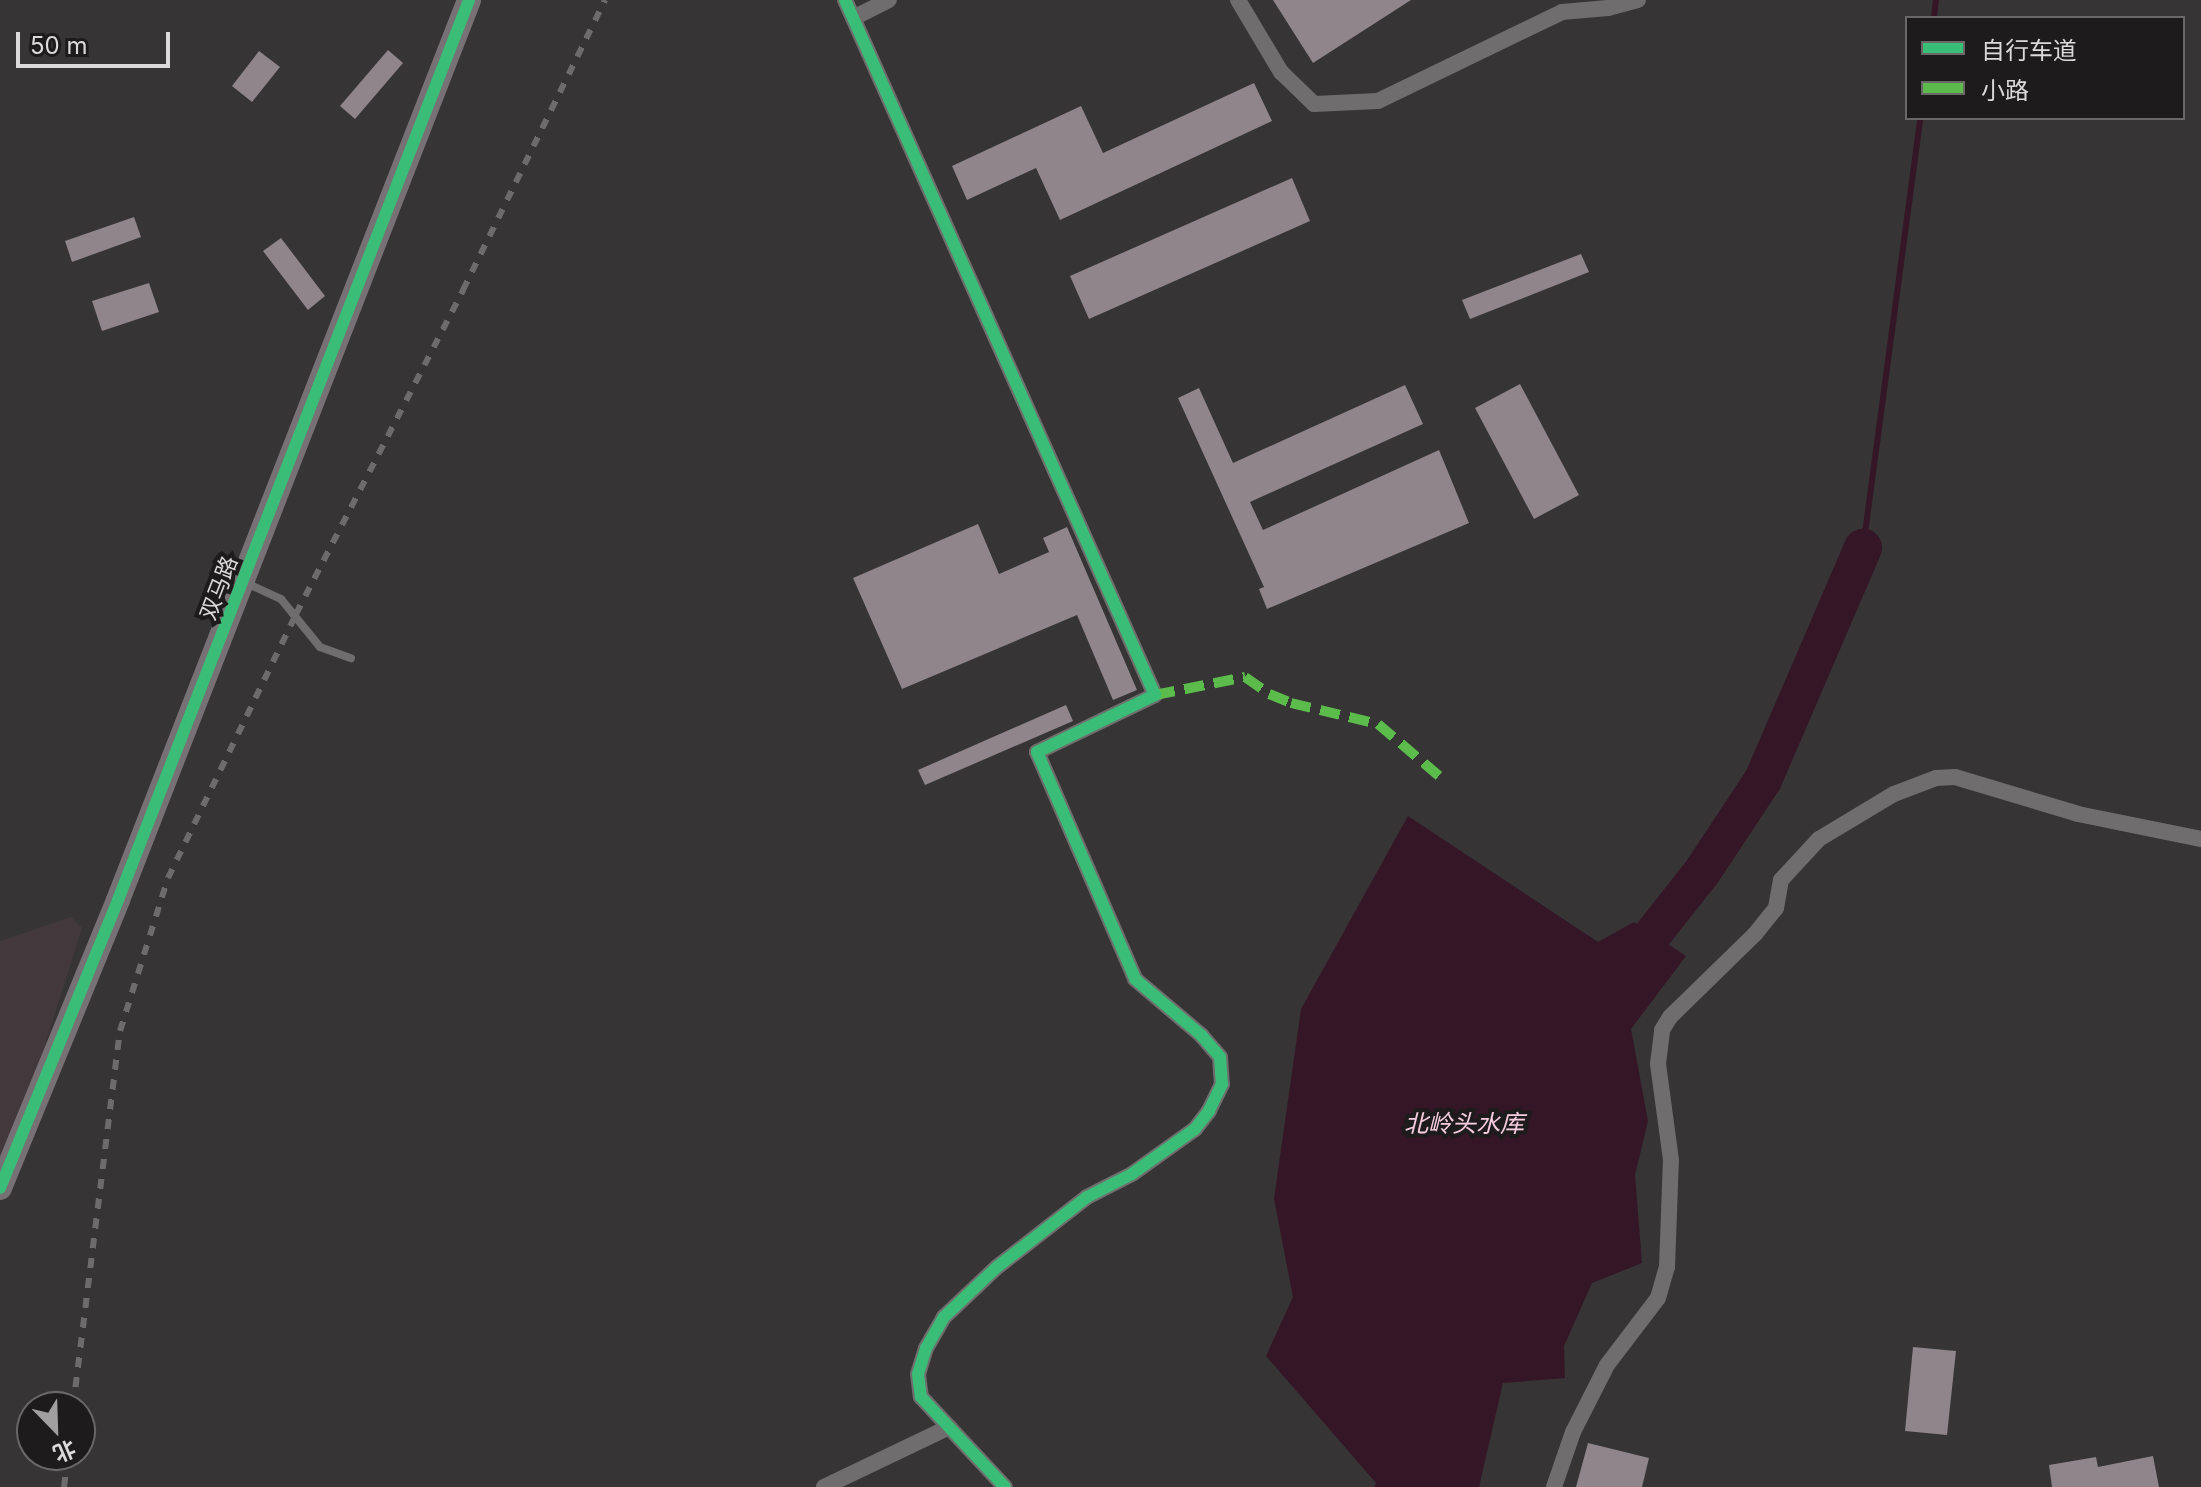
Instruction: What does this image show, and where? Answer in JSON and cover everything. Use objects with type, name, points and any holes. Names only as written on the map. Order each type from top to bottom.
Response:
[{"type":"street","name":"双马路","points":[[0,1188],[243,581],[469,0]]},
{"type":"street","points":[[845,0],[1155,695],[1037,752],[1135,979],[1201,1035],[1220,1057],[1222,1084],[1195,1129],[1132,1174],[1087,1197],[997,1267],[944,1317],[926,1348],[918,1374],[921,1397],[1005,1487]]},
{"type":"street","points":[[853,18],[889,0]]},
{"type":"street","points":[[1238,0],[1281,72],[1314,104],[1378,101],[1562,12],[1608,8],[1638,0]]},
{"type":"street","points":[[1554,1487],[1573,1432],[1607,1365],[1658,1298],[1667,1267],[1671,1160],[1658,1064],[1662,1030],[1670,1017],[1755,934],[1776,908],[1781,880],[1819,839],[1894,794],[1936,778],[1955,777],[2078,814],[2201,839]]},
{"type":"street","points":[[824,1487],[949,1427]]},
{"type":"lane","points":[[243,581],[281,599],[320,647],[351,658]]},
{"type":"shaded area","points":[[71,917],[82,928],[0,1188],[0,941]]},
{"type":"water","name":"北岭头水库","points":[[1408,816],[1598,942],[1634,922],[1686,956],[1631,1029],[1648,1121],[1635,1175],[1642,1263],[1592,1283],[1564,1346],[1565,1378],[1503,1383],[1479,1487],[1374,1487],[1376,1483],[1266,1356],[1293,1297],[1274,1199],[1301,1009]]},
{"type":"building","points":[[1273,0],[1411,0],[1313,63]]},
{"type":"building","points":[[388,50],[403,63],[355,119],[340,106]]},
{"type":"building","points":[[259,51],[280,67],[252,102],[232,86]]},
{"type":"building","points":[[1254,83],[1272,121],[1060,220],[1036,168],[967,200],[952,166],[1081,106],[1103,153]]},
{"type":"building","points":[[1292,178],[1310,221],[1089,319],[1070,276]]},
{"type":"building","points":[[134,217],[141,237],[72,262],[65,241]]},
{"type":"building","points":[[281,238],[325,296],[308,310],[263,251]]},
{"type":"building","points":[[1581,254],[1589,272],[1470,319],[1462,300]]},
{"type":"building","points":[[149,283],[159,312],[102,331],[92,301]]},
{"type":"building","points":[[1520,384],[1579,495],[1534,519],[1475,408]]},
{"type":"building","points":[[1405,385],[1423,424],[1250,502],[1263,530],[1439,450],[1469,523],[1267,609],[1259,589],[1264,587],[1178,398],[1199,388],[1233,463]]},
{"type":"building","points":[[978,524],[999,574],[1049,552],[1043,538],[1067,527],[1137,690],[1113,700],[1077,615],[902,689],[853,578]]},
{"type":"building","points":[[1066,705],[1073,721],[925,785],[918,770]]},
{"type":"building","points":[[1913,1347],[1956,1351],[1947,1435],[1905,1431]]},
{"type":"building","points":[[1588,1443],[1649,1458],[1642,1487],[1576,1487]]},
{"type":"building","points":[[2153,1456],[2159,1487],[2052,1487],[2049,1465],[2096,1457],[2098,1467]]},
{"type":"waterway","points":[[1934,16],[1936,0]]},
{"type":"waterway","points":[[1863,548],[1920,120]]},
{"type":"waterway","points":[[1653,934],[1702,872],[1763,780],[1863,548]]},
{"type":"railway","points":[[75,1391],[120,1031],[168,878],[296,614],[463,290],[605,0]]},
{"type":"railway","points":[[64,1487],[66,1471]]},
{"type":"marked path","points":[[1155,695],[1245,677],[1269,694],[1291,703],[1378,724],[1439,776]]},
{"type":"cycle path","points":[[0,1188],[118,900],[469,0]]},
{"type":"cycle path","points":[[845,0],[1155,695],[1037,752],[1135,979],[1201,1035],[1220,1057],[1222,1084],[1209,1111],[1195,1129],[1132,1174],[1087,1197],[997,1267],[944,1317],[926,1348],[918,1374],[921,1397],[1005,1487]]}]
